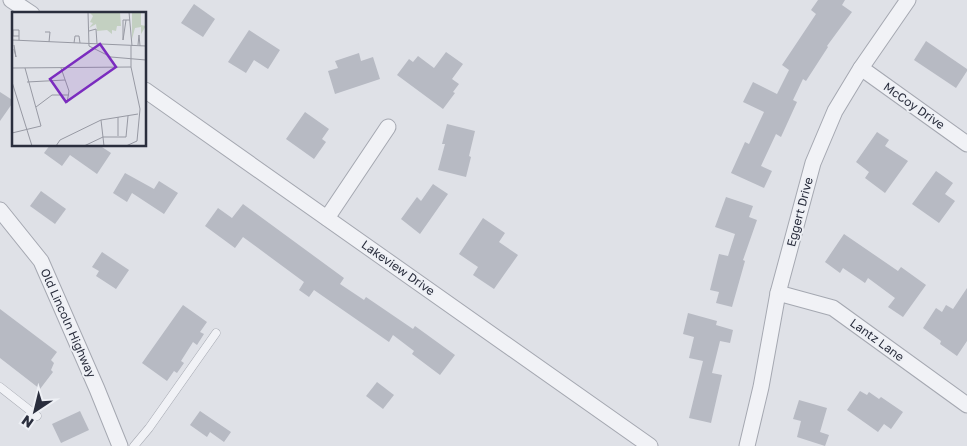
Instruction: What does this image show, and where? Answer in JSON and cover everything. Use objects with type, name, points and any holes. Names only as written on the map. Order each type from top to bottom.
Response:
[{"type":"street","points":[[11,0],[29,12]]},
{"type":"street","name":"Eggert Drive","points":[[747,446],[761,387],[778,293],[813,163],[835,111],[861,68],[908,0]]},
{"type":"street","name":"McCoy Drive","points":[[861,68],[967,144]]},
{"type":"street","name":"Lakeview Drive","points":[[146,91],[650,446]]},
{"type":"street","points":[[328,218],[388,128]]},
{"type":"street","name":"Old Lincoln Highway","points":[[0,210],[41,261],[120,446]]},
{"type":"street","name":"Lantz Lane","points":[[778,293],[833,308],[967,405]]},
{"type":"lane","points":[[134,446],[216,334]]},
{"type":"lane","points":[[0,387],[37,416]]},
{"type":"building","points":[[818,0],[845,0],[842,5],[852,12],[827,46],[806,81],[803,79],[793,100],[797,102],[781,137],[776,134],[761,166],[772,171],[764,188],[731,173],[745,142],[749,144],[764,112],[743,102],[753,82],[777,94],[789,70],[782,65],[816,14],[811,10]]},
{"type":"building","points":[[194,4],[215,19],[203,37],[181,23]]},
{"type":"building","points":[[249,30],[280,50],[268,69],[254,60],[246,73],[228,62]]},
{"type":"building","points":[[926,41],[967,69],[956,88],[914,60]]},
{"type":"building","points":[[446,52],[463,64],[452,79],[459,84],[453,92],[455,93],[443,109],[397,75],[409,59],[413,62],[418,56],[434,68]]},
{"type":"building","points":[[359,53],[361,61],[373,57],[380,79],[335,94],[328,71],[338,68],[335,61]]},
{"type":"building","points":[[0,92],[12,100],[12,104],[0,121]]},
{"type":"building","points":[[305,112],[329,129],[322,139],[326,142],[314,159],[286,139]]},
{"type":"building","points":[[447,124],[475,131],[466,177],[438,170],[445,144],[442,144]]},
{"type":"building","points":[[877,132],[889,140],[885,146],[908,161],[885,193],[865,178],[869,172],[856,162]]},
{"type":"building","points":[[49,146],[100,146],[111,153],[97,174],[70,155],[62,166],[44,153]]},
{"type":"building","points":[[936,171],[953,183],[945,194],[955,201],[939,223],[912,204]]},
{"type":"building","points":[[125,173],[154,189],[159,181],[178,193],[164,214],[132,193],[127,202],[113,193]]},
{"type":"building","points":[[433,184],[448,194],[420,234],[401,219],[417,197],[421,201]]},
{"type":"building","points":[[41,191],[66,209],[55,224],[30,206]]},
{"type":"building","points":[[726,197],[753,206],[749,217],[757,220],[743,260],[745,261],[732,307],[716,303],[719,292],[710,290],[719,254],[728,256],[735,234],[715,227]]},
{"type":"building","points":[[243,204],[344,278],[340,284],[364,300],[366,297],[413,329],[415,326],[455,355],[440,375],[412,354],[414,351],[393,335],[389,342],[314,290],[309,297],[299,290],[304,282],[243,237],[235,248],[205,226],[218,208],[232,218]]},
{"type":"building","points":[[483,218],[505,233],[499,242],[518,255],[494,289],[473,275],[478,267],[459,254]]},
{"type":"building","points":[[844,234],[898,271],[901,267],[926,285],[903,317],[888,307],[895,298],[868,278],[865,283],[843,268],[840,273],[825,262]]},
{"type":"building","points":[[102,252],[129,270],[116,289],[96,276],[99,271],[92,267]]},
{"type":"building","points":[[967,288],[967,341],[957,356],[940,344],[941,341],[923,328],[936,308],[942,312],[946,305],[953,309]]},
{"type":"building","points":[[183,305],[207,322],[200,332],[204,334],[197,345],[193,342],[181,361],[184,363],[177,373],[174,371],[167,381],[142,363]]},
{"type":"building","points":[[0,309],[57,352],[51,360],[54,363],[51,370],[53,372],[40,389],[0,358]]},
{"type":"building","points":[[688,313],[717,321],[716,325],[733,330],[730,343],[720,341],[712,373],[722,375],[711,423],[689,418],[703,361],[689,358],[694,337],[683,334]]},
{"type":"building","points":[[377,382],[394,395],[383,409],[366,396]]},
{"type":"building","points":[[860,391],[867,395],[869,392],[879,399],[881,397],[903,412],[891,429],[884,424],[878,432],[847,410]]},
{"type":"building","points":[[799,400],[827,408],[820,432],[829,435],[825,446],[797,437],[801,421],[793,419]]},
{"type":"building","points":[[80,411],[89,430],[61,443],[52,424]]},
{"type":"building","points":[[200,411],[231,432],[224,442],[210,432],[207,437],[190,425]]}]
